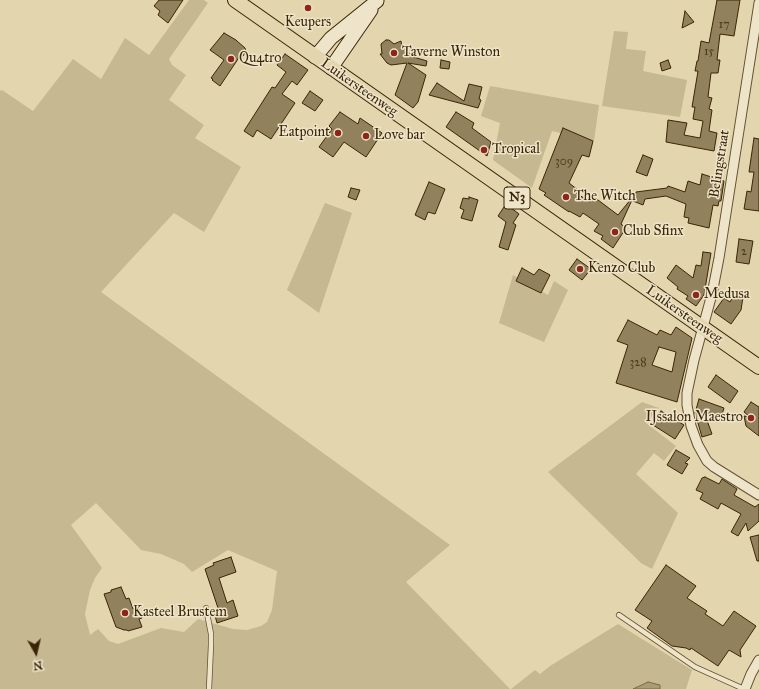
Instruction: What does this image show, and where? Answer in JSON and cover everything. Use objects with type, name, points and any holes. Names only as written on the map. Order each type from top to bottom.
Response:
[{"type":"main road","name":"Luikersteenweg","points":[[235,0],[759,367]]},
{"type":"main road","points":[[315,57],[331,38],[378,1]]},
{"type":"main road","points":[[331,68],[378,1]]},
{"type":"street","name":"Belingstraat","points":[[759,3],[719,258],[712,294],[694,360],[687,393],[687,405],[691,426],[698,445],[707,461],[759,495]]},
{"type":"street","points":[[744,689],[759,660]]},
{"type":"lane","points":[[206,608],[211,634],[209,689]]},
{"type":"lane","points":[[619,615],[695,667],[744,689]]},
{"type":"shaded area","points":[[189,0],[204,0],[208,3],[169,59],[172,65],[186,75],[169,100],[204,125],[195,138],[241,167],[204,232],[174,213],[101,292],[450,545],[406,582],[510,689],[0,689],[0,91],[2,90],[33,111],[73,59],[101,79],[125,38],[149,55]],"holes":[[[96,503],[141,550],[161,554],[184,564],[192,572],[228,550],[277,571],[272,610],[267,622],[261,626],[247,630],[233,629],[198,619],[184,632],[161,628],[118,644],[109,641],[98,629],[90,635],[85,614],[90,590],[95,578],[102,568],[71,525]]]},
{"type":"shaded area","points":[[614,31],[628,32],[626,49],[646,51],[643,71],[687,80],[680,117],[602,106]]},
{"type":"shaded area","points":[[490,86],[599,105],[594,141],[552,131],[532,188],[493,160],[500,123],[481,116]]},
{"type":"shaded area","points":[[325,203],[352,213],[319,313],[287,290]]},
{"type":"shaded area","points":[[513,275],[548,295],[554,281],[568,290],[544,342],[499,323]]},
{"type":"shaded area","points":[[642,402],[659,408],[646,423],[676,446],[664,461],[654,453],[636,474],[678,513],[652,569],[641,563],[548,472]]},
{"type":"shaded area","points":[[618,624],[692,670],[686,689],[660,689],[660,685],[633,689],[511,689],[535,670],[540,674],[550,666]]},
{"type":"shaded area","points":[[648,682],[660,685],[660,689],[633,689]]},
{"type":"building","points":[[159,0],[183,0],[168,23],[158,15],[160,11],[154,6]]},
{"type":"building","points":[[717,0],[740,0],[734,36],[720,34],[717,60],[720,60],[718,73],[711,73],[708,97],[712,98],[709,109],[712,110],[709,131],[717,133],[714,151],[666,142],[668,120],[687,123],[684,135],[700,138],[703,121],[693,119],[695,107],[692,107],[698,71],[695,71],[701,41],[709,43]]},
{"type":"building","points":[[685,11],[694,22],[682,28]]},
{"type":"building","name":"Qu4tro","points":[[224,33],[236,40],[245,48],[246,51],[243,56],[240,56],[220,86],[211,78],[224,60],[210,50]]},
{"type":"building","points":[[386,40],[389,40],[394,44],[401,41],[402,48],[406,46],[410,56],[427,61],[426,66],[408,63],[426,75],[418,102],[413,108],[395,95],[407,63],[391,65],[387,63],[380,54],[382,54],[381,44]]},
{"type":"building","points":[[285,54],[308,70],[297,85],[292,81],[282,94],[295,103],[271,139],[257,130],[253,137],[244,131],[272,87],[275,88],[286,72],[277,65]]},
{"type":"building","points":[[441,60],[450,62],[449,69],[440,68]]},
{"type":"building","points":[[668,60],[671,68],[662,71],[660,63]]},
{"type":"building","points":[[437,83],[464,101],[469,84],[482,87],[479,99],[481,100],[478,108],[429,95]]},
{"type":"building","points":[[310,91],[323,100],[315,111],[302,103]]},
{"type":"building","points":[[340,112],[358,124],[360,118],[382,133],[366,157],[344,142],[333,157],[319,147],[332,129],[329,126]]},
{"type":"building","points":[[456,112],[474,123],[472,128],[491,142],[487,156],[446,127]]},
{"type":"building","points":[[563,128],[593,141],[589,157],[582,155],[569,183],[578,190],[576,193],[590,202],[594,197],[618,215],[631,199],[632,200],[621,224],[626,228],[613,248],[601,239],[603,236],[594,231],[599,224],[583,213],[580,217],[569,212],[544,195],[546,193],[539,189]]},
{"type":"building","points":[[754,138],[759,139],[759,211],[744,209],[747,191],[751,192],[754,172],[749,172]]},
{"type":"building","points":[[643,155],[653,159],[647,176],[636,172]]},
{"type":"building","points":[[702,174],[724,181],[721,201],[719,201],[718,206],[713,205],[709,228],[688,223],[689,218],[684,217],[686,204],[666,196],[645,199],[643,205],[633,201],[636,192],[667,188],[668,186],[685,192],[688,181],[700,185]]},
{"type":"building","points":[[429,182],[445,189],[435,214],[428,212],[425,220],[415,215]]},
{"type":"building","points":[[351,188],[360,190],[356,200],[348,197]]},
{"type":"building","points":[[469,197],[478,200],[472,221],[461,218],[464,210],[460,208],[463,198],[469,199]]},
{"type":"building","points":[[506,204],[519,214],[513,223],[516,225],[508,250],[499,247],[506,222],[498,216]]},
{"type":"building","points":[[739,239],[753,241],[749,264],[736,262]]},
{"type":"building","points":[[703,252],[711,253],[704,295],[696,306],[686,299],[688,296],[677,289],[678,287],[667,278],[676,265],[693,278],[696,265],[701,266]]},
{"type":"building","name":"Kenzo Club","points":[[577,259],[591,269],[582,280],[569,270]]},
{"type":"building","points":[[522,268],[534,275],[539,269],[550,275],[541,293],[516,281]]},
{"type":"building","points":[[735,293],[743,297],[741,310],[731,324],[714,312],[724,298],[730,302]]},
{"type":"building","points":[[628,320],[657,335],[660,330],[671,335],[676,327],[692,338],[677,402],[616,383],[628,345],[617,341]],"holes":[[[659,347],[676,352],[672,372],[652,365]]]},
{"type":"building","points":[[716,375],[738,391],[730,403],[708,387]]},
{"type":"building","points":[[699,399],[724,408],[720,421],[705,415],[712,434],[702,437],[695,413]]},
{"type":"building","name":"IJssalon Maestro","points":[[751,402],[759,407],[759,436],[746,426],[744,416],[749,416],[744,412]]},
{"type":"building","points":[[661,411],[684,425],[675,439],[653,425]]},
{"type":"building","points":[[676,450],[690,458],[685,463],[688,464],[682,474],[667,465]]},
{"type":"building","points":[[705,477],[719,484],[722,479],[737,489],[734,495],[755,507],[759,504],[759,521],[748,531],[746,523],[738,536],[731,532],[741,514],[721,503],[718,509],[700,499],[703,493],[696,490],[702,478]]},
{"type":"building","points":[[759,535],[759,561],[757,561],[750,537]]},
{"type":"building","points":[[231,557],[236,572],[219,578],[227,603],[233,600],[238,616],[217,623],[214,612],[219,611],[205,569],[214,565],[213,563]]},
{"type":"building","points":[[666,565],[696,586],[687,598],[707,611],[705,614],[723,626],[734,611],[756,626],[740,650],[741,657],[729,650],[718,666],[691,648],[690,650],[672,646],[647,628],[652,621],[635,610]]},
{"type":"building","name":"Kasteel Brustem","points":[[121,587],[126,599],[129,598],[133,609],[138,607],[142,618],[139,619],[142,627],[128,631],[116,627],[104,594]]},
{"type":"place","name":"Keupers","points":[[308,8]]},
{"type":"place","name":"Taverne Winston","points":[[394,53]]},
{"type":"place","name":"Qu4tro","points":[[231,59]]},
{"type":"place","name":"Eatpoint","points":[[338,133]]},
{"type":"place","name":"Love bar","points":[[366,136]]},
{"type":"place","name":"Tropical","points":[[484,150]]},
{"type":"place","name":"The Witch","points":[[566,197]]},
{"type":"place","name":"Club Sfinx","points":[[615,232]]},
{"type":"place","name":"Kenzo Club","points":[[580,269]]},
{"type":"place","name":"Medusa","points":[[696,295]]},
{"type":"place","name":"IJssalon Maestro","points":[[751,418]]},
{"type":"place","name":"Kasteel Brustem","points":[[125,613]]}]
